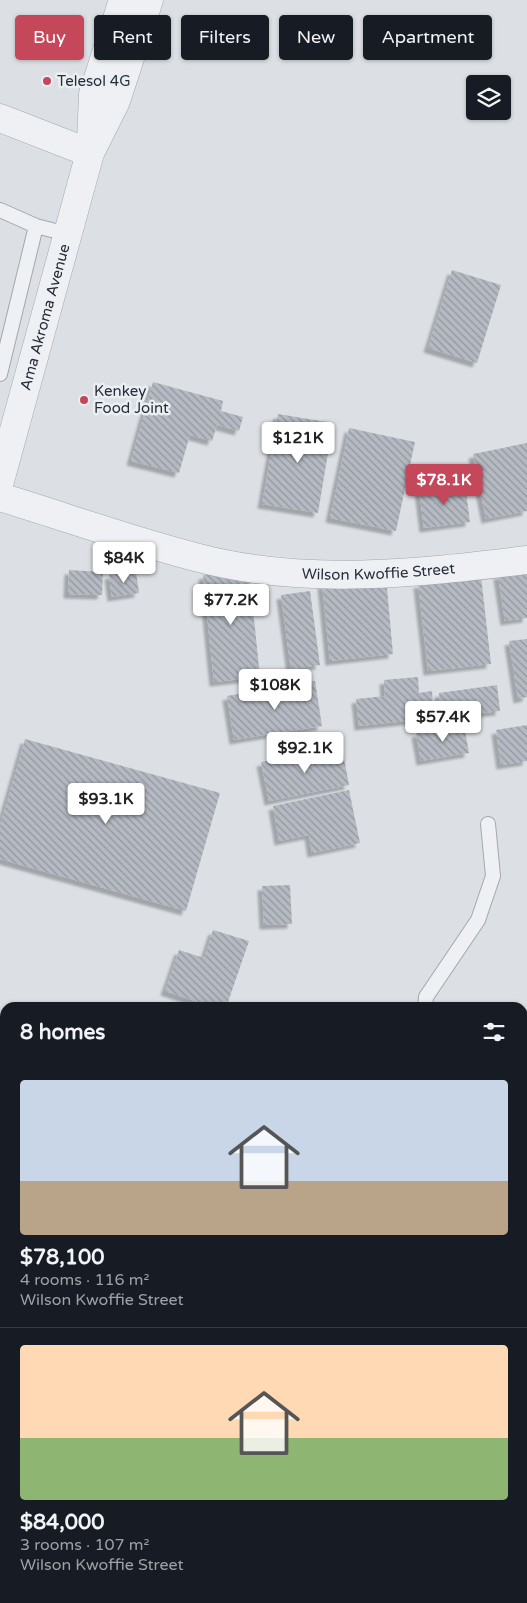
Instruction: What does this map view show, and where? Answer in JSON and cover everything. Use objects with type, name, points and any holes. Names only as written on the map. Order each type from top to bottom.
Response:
[{"type":"street","name":"Ama Akroma Avenue","points":[[90,153],[93,94],[122,0]]},
{"type":"street","name":"Ama Akroma Avenue","points":[[0,481],[5,446],[90,153],[116,101],[148,0]]},
{"type":"street","points":[[0,118],[90,153]]},
{"type":"street","name":"Wilson Kwoffie Street","points":[[0,497],[200,559],[253,568],[309,573],[394,574],[527,560]]},
{"type":"lane","points":[[0,210],[36,226],[67,234]]},
{"type":"lane","points":[[0,374],[36,226]]},
{"type":"lane","points":[[426,1002],[426,997],[478,920],[493,876],[488,824]]},
{"type":"building","points":[[452,270],[501,285],[477,363],[428,348]]},
{"type":"building","points":[[153,382],[223,401],[221,411],[243,417],[239,431],[217,425],[212,441],[190,435],[179,473],[131,461]]},
{"type":"building","points":[[278,414],[333,423],[318,513],[262,504]]},
{"type":"building","points":[[349,428],[415,442],[396,531],[330,518]]},
{"type":"building","points":[[527,443],[527,511],[486,519],[473,454]]},
{"type":"building","points":[[465,483],[470,522],[424,528],[419,489]]},
{"type":"building","points":[[69,570],[103,572],[102,595],[68,594]]},
{"type":"building","points":[[249,570],[260,677],[214,682],[203,575]]},
{"type":"building","points":[[527,570],[527,618],[505,621],[498,575]]},
{"type":"building","points":[[136,571],[139,593],[112,597],[109,575]]},
{"type":"building","points":[[481,576],[491,664],[428,671],[418,584]]},
{"type":"building","points":[[386,577],[393,654],[330,661],[322,584]]},
{"type":"building","points":[[310,591],[320,665],[291,669],[281,595]]},
{"type":"building","points":[[527,639],[527,697],[518,699],[509,641]]},
{"type":"building","points":[[418,677],[419,693],[432,691],[434,718],[359,726],[356,699],[385,696],[384,680]]},
{"type":"building","points":[[315,681],[322,726],[234,740],[227,696]]},
{"type":"building","points":[[497,685],[500,711],[441,718],[439,693]]},
{"type":"building","points":[[464,725],[469,753],[421,761],[416,733]]},
{"type":"building","points":[[527,725],[527,761],[501,765],[496,730]]},
{"type":"building","points":[[25,739],[220,793],[186,911],[0,859],[0,826]]},
{"type":"building","points":[[342,747],[349,785],[269,801],[261,762]]},
{"type":"building","points":[[349,790],[360,843],[312,853],[309,835],[279,841],[273,806]]},
{"type":"building","points":[[290,885],[292,924],[264,925],[262,886]]},
{"type":"building","points":[[213,930],[249,941],[228,1002],[198,1002],[165,991],[179,950],[204,958]]},
{"type":"place","name":"Telesol 4G","points":[[47,81]]},
{"type":"place","name":"Kenkey Food Joint","points":[[84,400]]}]
